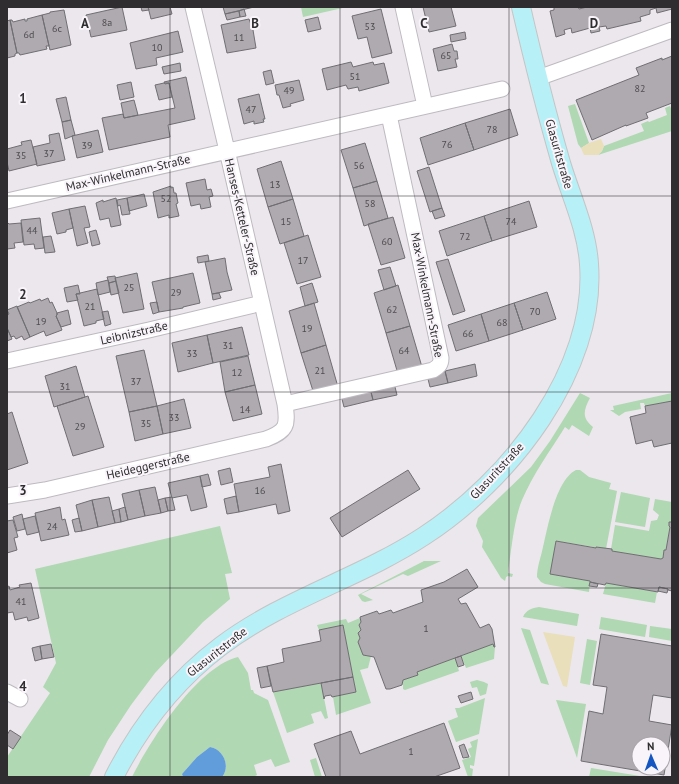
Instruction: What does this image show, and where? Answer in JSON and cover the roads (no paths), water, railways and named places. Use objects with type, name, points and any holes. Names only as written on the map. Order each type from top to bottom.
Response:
[{"type":"main road","name":"Glasuritstraße","points":[[114,777],[135,738],[182,680],[203,660],[245,629],[288,605],[357,573],[424,536],[451,517],[481,491],[507,464],[529,436],[561,387],[585,323],[588,303],[589,263],[583,231],[553,136],[521,7]]},
{"type":"street","name":"Hanses-Ketteler-Straße","points":[[193,7],[285,404],[287,422],[285,428]]},
{"type":"street","points":[[403,7],[425,106]]},
{"type":"street","points":[[538,78],[672,30]]},
{"type":"street","name":"Max-Winkelmann-Straße","points":[[7,201],[502,89]]},
{"type":"street","name":"Max-Winkelmann-Straße","points":[[285,404],[433,370],[438,367],[441,358],[389,114]]},
{"type":"street","name":"Leibnizstraße","points":[[7,361],[149,330],[262,303]]},
{"type":"street","name":"Heideggerstraße","points":[[7,496],[44,490],[266,439],[281,432],[285,428]]},
{"type":"water","points":[[210,747],[215,748],[222,754],[226,763],[225,773],[222,777],[183,777],[182,774],[197,757]]}]
